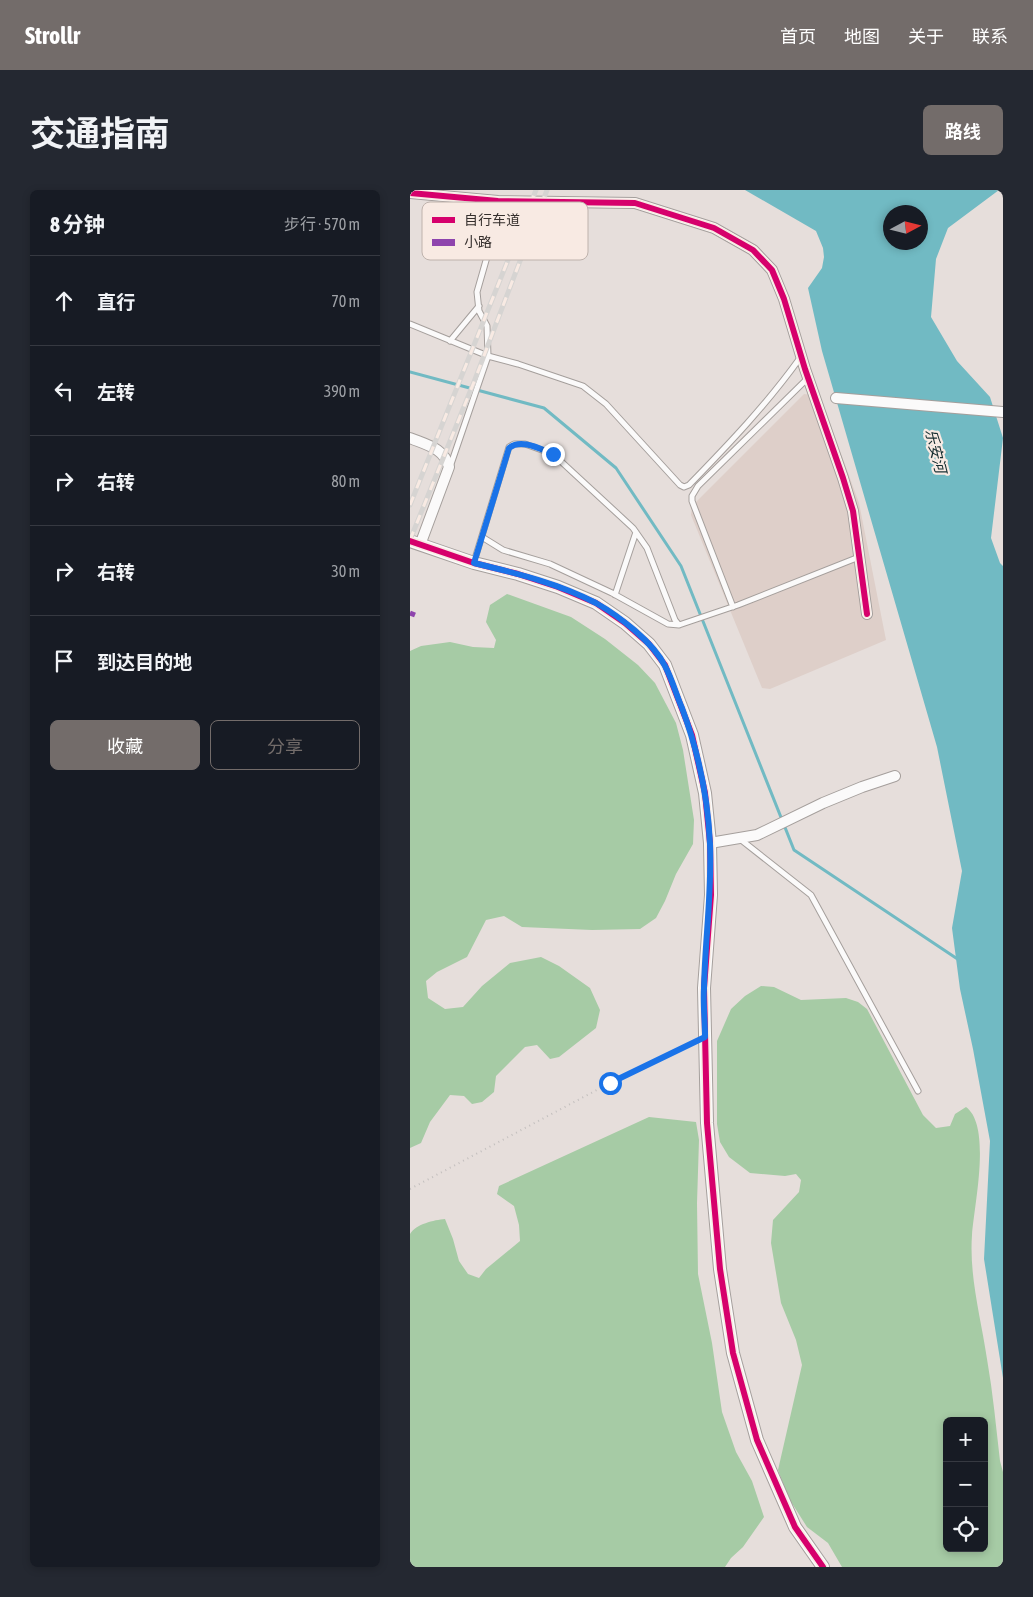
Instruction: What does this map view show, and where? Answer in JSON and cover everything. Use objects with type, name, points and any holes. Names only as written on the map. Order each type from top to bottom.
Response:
[{"type":"street","points":[[410,193],[503,202]]},
{"type":"street","points":[[588,203],[635,203],[714,228],[753,250],[772,270],[784,299],[808,378],[853,512],[867,614]]},
{"type":"street","points":[[836,398],[1001,412]]},
{"type":"street","points":[[410,438],[442,452],[447,459],[449,467],[415,543],[474,563],[534,579],[596,603],[625,623],[649,644],[665,665],[692,735],[705,793],[710,843],[711,895],[704,988],[707,1123],[720,1269],[733,1353],[757,1440],[795,1527],[823,1567]]},
{"type":"street","points":[[710,843],[757,835],[823,803],[895,776]]},
{"type":"lane","points":[[449,467],[488,356],[487,326],[479,306],[478,284],[485,260]]},
{"type":"lane","points":[[450,341],[479,306]]},
{"type":"lane","points":[[410,324],[488,356],[583,386],[606,404],[680,485],[684,487],[740,432],[778,389],[801,356]]},
{"type":"lane","points":[[734,607],[692,501],[692,496],[698,486],[808,378]]},
{"type":"lane","points":[[474,563],[509,448],[514,444],[525,444],[553,454],[636,532],[647,548],[675,620],[680,625]]},
{"type":"lane","points":[[615,595],[636,532]]},
{"type":"lane","points":[[482,537],[503,550],[550,564],[615,595],[668,624],[680,625],[734,607],[859,557]]},
{"type":"lane","points":[[740,838],[811,895],[918,1091]]},
{"type":"path","points":[[410,1189],[610,1083],[705,1037]]},
{"type":"shaded area","points":[[804,394],[820,396],[859,503],[886,640],[770,689],[762,688],[691,515],[692,506]]},
{"type":"green space","points":[[507,594],[571,617],[605,639],[638,665],[655,683],[676,723],[683,750],[694,820],[693,844],[676,874],[656,918],[640,929],[592,930],[522,927],[504,916],[486,920],[467,957],[437,972],[426,981],[428,998],[445,1009],[463,1007],[482,986],[510,963],[541,957],[559,966],[590,988],[600,1010],[596,1028],[559,1057],[550,1059],[537,1045],[525,1047],[496,1076],[494,1092],[482,1102],[472,1104],[464,1096],[450,1095],[430,1122],[421,1143],[410,1148],[410,651],[421,646],[450,642],[473,647],[494,648],[496,640],[486,622],[490,605]]},
{"type":"green space","points":[[761,986],[774,987],[801,1000],[846,998],[858,1002],[867,1009],[923,1115],[936,1128],[950,1126],[955,1114],[966,1107],[974,1117],[978,1131],[980,1167],[972,1235],[972,1266],[1003,1472],[1003,1567],[842,1567],[828,1543],[807,1527],[788,1497],[778,1470],[802,1365],[796,1340],[781,1303],[771,1243],[773,1220],[799,1192],[801,1180],[796,1174],[785,1176],[750,1173],[729,1157],[720,1142],[717,1124],[717,1041],[731,1009],[745,996]]},
{"type":"green space","points":[[649,1117],[696,1122],[699,1140],[697,1203],[698,1274],[712,1343],[722,1412],[736,1452],[752,1481],[764,1517],[743,1547],[731,1558],[725,1567],[410,1567],[410,1234],[421,1225],[445,1219],[459,1261],[468,1274],[479,1278],[486,1269],[520,1241],[519,1225],[514,1206],[497,1194],[499,1186]]},
{"type":"water","name":"乐安河","points":[[745,190],[999,190],[948,228],[936,259],[931,317],[957,361],[990,397],[1003,438],[991,538],[1000,563],[1003,566],[1003,1378],[984,1259],[990,1141],[960,989],[952,928],[962,871],[937,747],[822,351],[808,288],[822,268],[823,248],[816,231]]},
{"type":"waterway","points":[[410,372],[544,408],[616,468],[681,566],[794,850],[959,960]]},
{"type":"railway","points":[[531,202],[536,190]]},
{"type":"railway","points":[[542,202],[547,190]]},
{"type":"railway","points":[[410,505],[508,260]]},
{"type":"railway","points":[[410,540],[474,382],[520,260]]},
{"type":"marked path","points":[[410,613],[415,615]]},
{"type":"cycle path","points":[[410,193],[498,201],[566,202]]},
{"type":"cycle path","points":[[588,202],[635,203],[714,228],[753,250],[772,270],[784,299],[805,369],[853,511],[867,614]]},
{"type":"cycle path","points":[[410,541],[474,563],[518,574],[558,587],[596,603],[625,623],[649,644],[665,665],[692,735],[705,793],[710,843],[711,895],[704,988],[707,1123],[720,1269],[733,1353],[757,1440],[795,1527],[823,1567]]},
{"type":"route","points":[[553,454],[525,444],[514,444],[509,448],[474,563],[518,574],[558,587],[596,603],[625,623],[649,644],[665,665],[692,735],[705,793],[710,843],[711,895],[704,988],[705,1037],[610,1083]]}]
